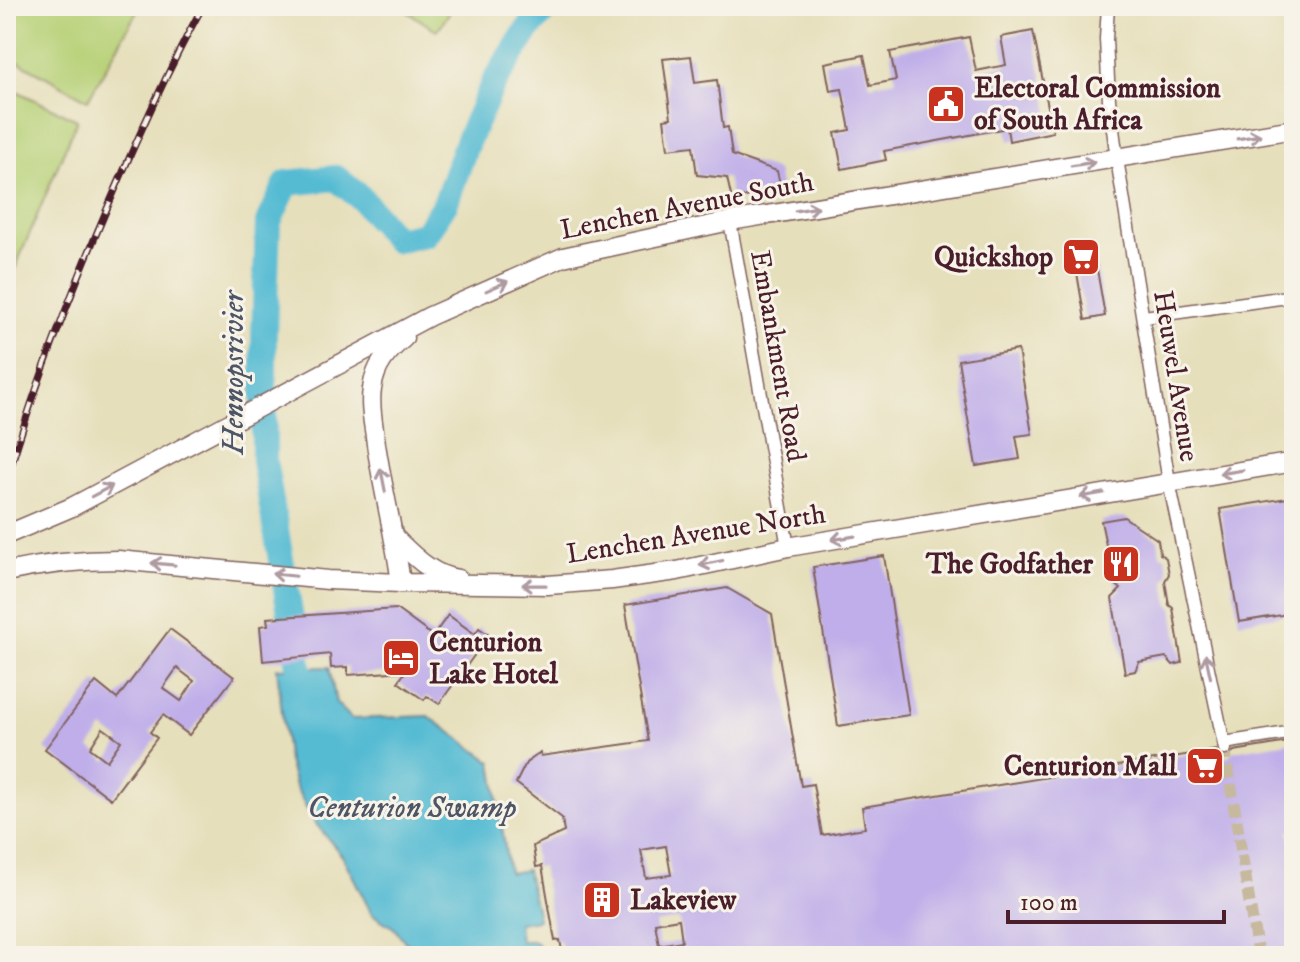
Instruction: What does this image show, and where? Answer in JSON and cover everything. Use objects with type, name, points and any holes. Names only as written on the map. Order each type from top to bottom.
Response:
[{"type":"main road","name":"Lenchen Avenue South","points":[[6,535],[72,507],[430,316],[563,257],[730,221],[1294,129]]},
{"type":"main road","points":[[401,583],[380,466],[372,389],[386,353],[430,316]]},
{"type":"main road","name":"Lenchen Avenue North","points":[[6,572],[86,560],[401,583],[552,585],[612,580],[677,571],[788,547],[1294,462]]},
{"type":"main road","points":[[395,538],[418,560],[448,578],[497,584]]},
{"type":"street","name":"Heuwel Avenue","points":[[1108,6],[1109,100],[1117,159],[1169,482],[1224,746],[1294,732]]},
{"type":"street","name":"Embankment Road","points":[[730,221],[788,547]]},
{"type":"street","points":[[1144,317],[1294,296]]},
{"type":"green space","points":[[6,6],[140,6],[88,100],[6,55]]},
{"type":"green space","points":[[399,6],[454,6],[437,31]]},
{"type":"green space","points":[[6,86],[77,120],[6,290]]},
{"type":"water","name":"Centurion Swamp","points":[[329,667],[336,703],[352,719],[428,716],[492,762],[509,873],[527,870],[537,913],[538,920],[518,923],[520,941],[537,943],[540,956],[417,956],[394,928],[372,914],[343,857],[313,820],[295,786],[287,757],[277,668]]},
{"type":"building","name":"Electoral Commission of South Africa","points":[[1033,31],[1053,132],[1009,141],[1007,128],[884,151],[886,160],[842,169],[835,133],[850,130],[842,89],[830,91],[825,63],[864,55],[870,85],[896,80],[890,52],[969,37],[976,71],[1006,65],[1001,37]]},
{"type":"building","points":[[691,56],[695,83],[717,80],[723,128],[728,127],[732,155],[777,171],[781,189],[732,200],[727,178],[697,175],[693,146],[668,149],[664,119],[671,118],[663,59]]},
{"type":"building","points":[[1093,246],[1105,316],[1085,320],[1073,249]]},
{"type":"building","points":[[1018,350],[1032,434],[1016,436],[1020,459],[976,466],[958,360]]},
{"type":"building","points":[[1294,497],[1294,549],[1290,550],[1294,613],[1239,622],[1220,509]]},
{"type":"building","points":[[1124,517],[1158,540],[1160,554],[1166,558],[1169,574],[1165,581],[1182,663],[1173,665],[1166,657],[1139,662],[1135,671],[1125,673],[1112,598],[1121,589],[1114,583],[1101,521]]},
{"type":"building","points":[[884,556],[909,715],[838,726],[813,567]]},
{"type":"building","name":"Centurion Mall","points":[[727,588],[772,614],[801,786],[813,784],[822,835],[865,828],[862,807],[1216,750],[1219,756],[1226,758],[1234,751],[1294,741],[1294,831],[1289,831],[1294,859],[1294,956],[563,956],[560,940],[555,941],[542,866],[536,867],[533,846],[564,832],[562,818],[516,783],[526,763],[540,753],[541,756],[648,741],[625,605]],"holes":[[[666,846],[671,875],[646,878],[641,850]],[[679,919],[682,941],[659,945],[655,923]]]},
{"type":"building","name":"Centurion Lake Hotel","points":[[396,609],[433,636],[448,615],[475,634],[479,628],[489,635],[439,704],[427,696],[424,700],[398,682],[406,671],[348,675],[348,667],[331,668],[330,654],[263,661],[260,626],[268,625],[267,618]]},
{"type":"building","points":[[170,629],[234,677],[189,735],[163,715],[150,732],[157,738],[111,799],[45,749],[96,682],[117,699]],"holes":[[[177,668],[194,681],[181,701],[163,688]],[[103,728],[121,741],[107,761],[90,748]]]},
{"type":"waterway","name":"Hennopsrivier","points":[[305,701],[264,460],[268,223],[287,183],[336,178],[361,198],[396,240],[425,234],[446,202],[467,142],[493,84],[526,32],[548,6]]},
{"type":"tunnel","points":[[1225,749],[1258,956]]},
{"type":"railway","points":[[6,483],[41,377],[95,238],[154,104],[203,6]]},
{"type":"place","name":"Electoral Commission of South Africa","points":[[946,104]]},
{"type":"place","name":"Quickshop","points":[[1081,257]]},
{"type":"place","name":"The Godfather","points":[[1121,564]]},
{"type":"place","name":"Centurion Lake Hotel","points":[[401,658]]},
{"type":"place","name":"Centurion Mall","points":[[1205,766]]},
{"type":"place","name":"Lakeview","points":[[602,900]]}]
